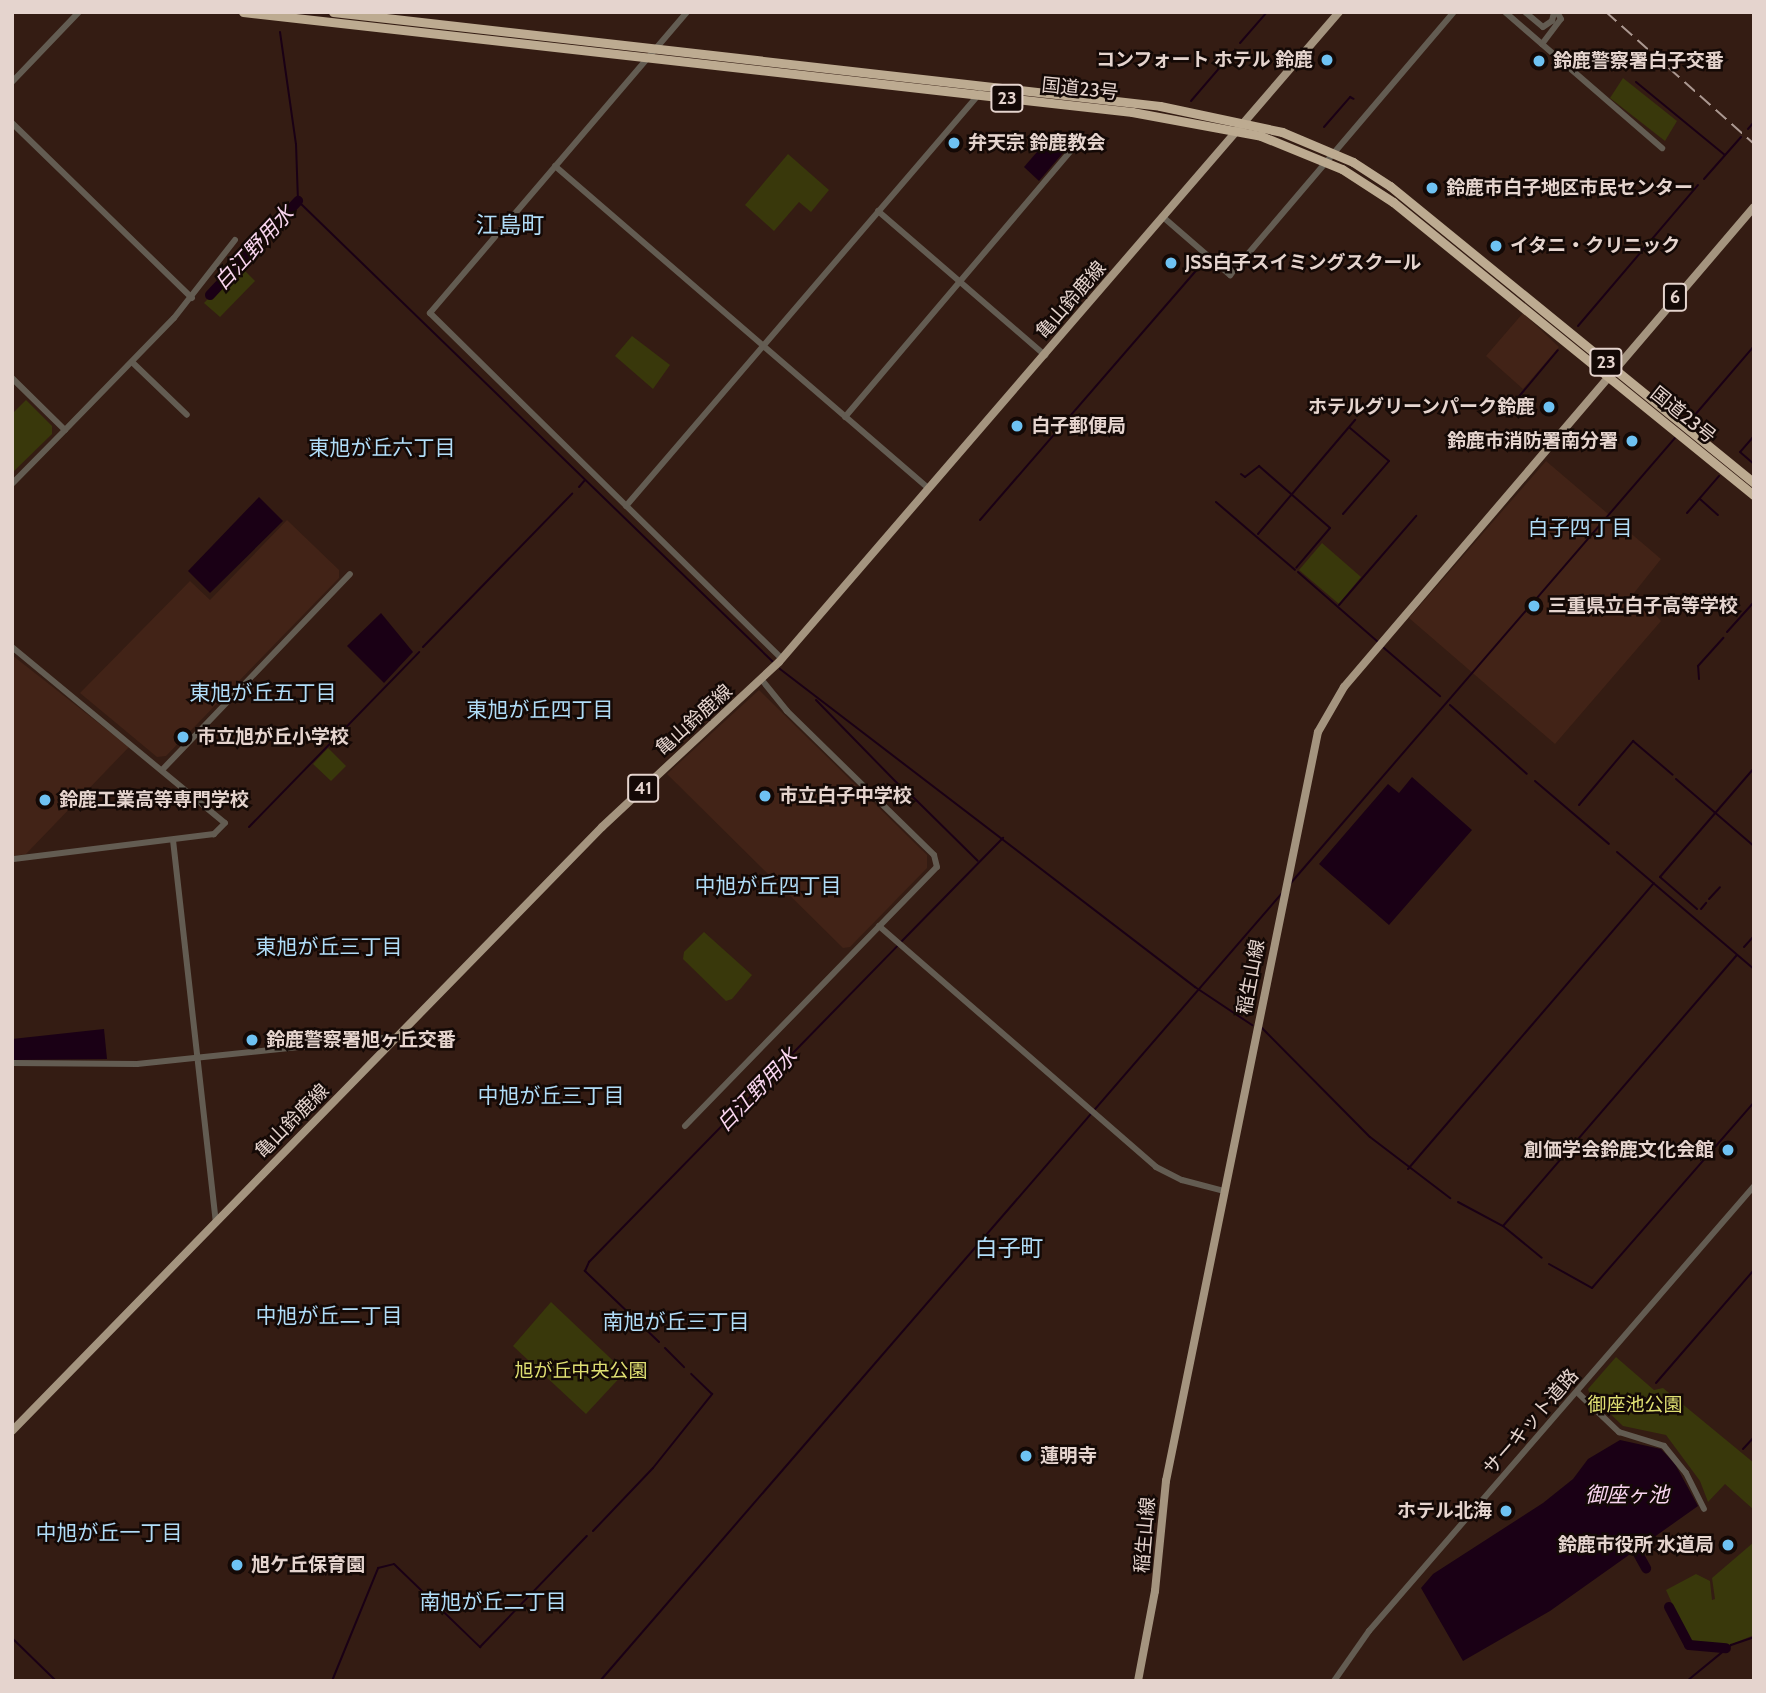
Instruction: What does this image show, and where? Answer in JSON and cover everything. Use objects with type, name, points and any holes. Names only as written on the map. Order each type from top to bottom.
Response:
[{"type":"highway","name":"国道23号","points":[[243,12],[1155,114],[1238,130],[1327,162],[1393,202],[1608,377],[1754,483]]},
{"type":"highway","name":"国道23号","points":[[333,12],[988,86],[1245,121],[1334,153],[1408,199],[1615,369],[1754,495]]},
{"type":"main road","name":"亀山鈴鹿線","points":[[12,1431],[602,827],[782,659],[1339,12]]},
{"type":"main road","name":"6","points":[[1608,377],[1754,207]]},
{"type":"main road","name":"稲生山線","points":[[1138,1681],[1155,1591],[1166,1481],[1311,759],[1333,701],[1608,377]]},
{"type":"street","points":[[12,82],[79,12]]},
{"type":"street","points":[[1163,217],[1230,275],[1454,12]]},
{"type":"street","points":[[1505,12],[1662,148]]},
{"type":"street","points":[[1525,12],[1543,27],[1552,22],[1555,12]]},
{"type":"street","points":[[1542,44],[1561,19],[1555,12]]},
{"type":"street","points":[[684,13],[430,313],[782,659]]},
{"type":"street","points":[[626,506],[988,86]]},
{"type":"street","points":[[12,123],[192,298]]},
{"type":"street","points":[[845,417],[1076,145]]},
{"type":"street","points":[[555,166],[929,489]]},
{"type":"street","points":[[878,211],[1045,355]]},
{"type":"street","points":[[12,484],[192,298],[235,240]]},
{"type":"street","points":[[132,362],[187,415]]},
{"type":"street","points":[[12,378],[65,430]]},
{"type":"street","points":[[163,769],[350,574]]},
{"type":"street","points":[[12,647],[163,769],[225,823],[217,834],[12,859]]},
{"type":"street","points":[[685,1126],[937,867],[936,858],[787,711],[762,680]]},
{"type":"street","points":[[173,840],[216,1220]]},
{"type":"street","points":[[879,926],[1168,1174],[1224,1191]]},
{"type":"street","points":[[12,1063],[137,1064],[396,1037]]},
{"type":"street","name":"サーキット道路","points":[[1334,1681],[1369,1631],[1578,1393],[1754,1186]]},
{"type":"street","points":[[1578,1393],[1619,1432],[1664,1446],[1686,1473],[1704,1509]]},
{"type":"shaded area","points":[[1523,313],[1559,347],[1523,389],[1486,356]]},
{"type":"shaded area","name":"三重県立白子高等学校","points":[[1546,461],[1661,559],[1634,593],[1661,621],[1555,744],[1409,618]]},
{"type":"shaded area","points":[[287,520],[339,570],[339,578],[166,756],[157,757],[80,693],[190,581],[210,600]]},
{"type":"shaded area","name":"鈴鹿工業高等専門学校","points":[[12,655],[129,747],[26,854],[12,856]]},
{"type":"shaded area","points":[[759,690],[927,855],[927,868],[850,947],[843,948],[667,774]]},
{"type":"green space","points":[[1623,78],[1677,121],[1665,141],[1610,98]]},
{"type":"green space","points":[[788,154],[829,190],[811,212],[799,202],[774,231],[745,205]]},
{"type":"green space","points":[[240,266],[255,281],[220,317],[204,303]]},
{"type":"green space","points":[[632,336],[670,365],[653,389],[615,356]]},
{"type":"green space","points":[[26,400],[52,426],[52,434],[12,473],[12,414]]},
{"type":"green space","points":[[1322,543],[1361,577],[1339,604],[1299,570]]},
{"type":"green space","points":[[328,748],[346,766],[331,781],[313,764]]},
{"type":"green space","points":[[704,932],[752,975],[732,999],[726,1001],[683,959],[684,952]]},
{"type":"green space","name":"旭が丘中央公園","points":[[551,1302],[625,1372],[586,1414],[513,1346]]},
{"type":"green space","name":"御座池公園","points":[[1616,1357],[1654,1390],[1663,1388],[1754,1463],[1754,1510],[1725,1484],[1708,1502],[1700,1481],[1666,1435],[1623,1426],[1590,1395],[1588,1389]]},
{"type":"green space","points":[[1754,1542],[1754,1635],[1725,1647],[1690,1643],[1666,1590],[1696,1574],[1710,1581],[1712,1600],[1715,1599],[1712,1578]]},
{"type":"water","points":[[1043,145],[1055,146],[1063,153],[1039,181],[1024,167]]},
{"type":"water","points":[[259,497],[283,521],[210,593],[188,571]]},
{"type":"water","points":[[381,613],[413,652],[384,683],[347,646]]},
{"type":"water","points":[[1412,777],[1472,830],[1389,925],[1319,864],[1388,784],[1399,793]]},
{"type":"water","points":[[104,1029],[107,1059],[12,1060],[12,1039]]},
{"type":"water","name":"御座ヶ池","points":[[1620,1440],[1661,1449],[1675,1464],[1698,1506],[1550,1611],[1463,1661],[1421,1588],[1433,1574],[1543,1503],[1573,1479],[1588,1459]]},
{"type":"waterway","points":[[1240,43],[1267,12]]},
{"type":"waterway","points":[[280,32],[296,144],[298,201],[772,661]]},
{"type":"waterway","points":[[1191,101],[1234,51]]},
{"type":"waterway","points":[[1636,82],[1725,155]]},
{"type":"waterway","points":[[1324,127],[1350,97],[1354,99]]},
{"type":"waterway","points":[[1748,129],[1754,122]]},
{"type":"waterway","points":[[1704,179],[1741,137]]},
{"type":"waterway","points":[[1578,326],[1698,185]]},
{"type":"waterway","name":"白江野用水","points":[[210,295],[298,201]]},
{"type":"waterway","points":[[980,520],[1204,261]]},
{"type":"waterway","points":[[1688,423],[1754,346]]},
{"type":"waterway","points":[[1516,400],[1558,350]]},
{"type":"waterway","points":[[1258,534],[1355,420]]},
{"type":"waterway","points":[[1343,514],[1389,461],[1350,428]]},
{"type":"waterway","points":[[1754,436],[1740,452],[1754,464]]},
{"type":"waterway","points":[[1290,884],[1675,438]]},
{"type":"waterway","points":[[1241,474],[1245,477],[1259,466],[1330,528],[1296,568]]},
{"type":"waterway","points":[[1687,513],[1719,476]]},
{"type":"waterway","points":[[579,487],[585,480]]},
{"type":"waterway","points":[[423,647],[572,494]]},
{"type":"waterway","points":[[1700,499],[1718,515]]},
{"type":"waterway","points":[[1216,502],[1295,570]]},
{"type":"waterway","points":[[1339,605],[1416,516]]},
{"type":"waterway","points":[[1298,572],[1378,642]]},
{"type":"waterway","points":[[1727,632],[1754,602]]},
{"type":"waterway","points":[[1699,679],[1698,666],[1723,638]]},
{"type":"waterway","points":[[1384,648],[1440,696]]},
{"type":"waterway","points":[[249,827],[419,652]]},
{"type":"waterway","points":[[780,669],[1195,987],[1252,1025]]},
{"type":"waterway","points":[[816,700],[901,787]]},
{"type":"waterway","points":[[1450,705],[1527,774]]},
{"type":"waterway","points":[[1579,805],[1633,741],[1673,775]]},
{"type":"waterway","points":[[1697,909],[1660,877],[1754,768]]},
{"type":"waterway","points":[[1676,779],[1754,846]]},
{"type":"waterway","points":[[1535,781],[1609,844]]},
{"type":"waterway","points":[[910,794],[978,861]]},
{"type":"waterway","name":"白江野用水","points":[[901,942],[1003,838]]},
{"type":"waterway","points":[[1617,852],[1754,969]]},
{"type":"waterway","points":[[1408,1169],[1654,883]]},
{"type":"waterway","points":[[1709,899],[1720,887]]},
{"type":"waterway","points":[[600,1681],[1282,893]]},
{"type":"waterway","points":[[1701,909],[1706,903]]},
{"type":"waterway","points":[[1744,947],[1754,936]]},
{"type":"waterway","name":"白江野用水","points":[[659,1342],[585,1271],[589,1262],[897,946]]},
{"type":"waterway","points":[[1503,1226],[1737,955]]},
{"type":"waterway","points":[[1262,1028],[1370,1137],[1450,1198]]},
{"type":"waterway","points":[[1549,1264],[1592,1288],[1754,1102]]},
{"type":"waterway","points":[[1458,1202],[1503,1226],[1542,1258]]},
{"type":"waterway","points":[[1656,1383],[1754,1270]]},
{"type":"waterway","name":"白江野用水","points":[[665,1348],[684,1367]]},
{"type":"waterway","name":"白江野用水","points":[[593,1531],[653,1468],[712,1394],[691,1374]]},
{"type":"waterway","points":[[1743,1449],[1754,1437]]},
{"type":"waterway","name":"白江野用水","points":[[332,1681],[378,1568],[394,1564],[480,1647],[587,1536]]},
{"type":"waterway","points":[[1636,1550],[1646,1568]]},
{"type":"waterway","points":[[1669,1607],[1689,1645],[1726,1648]]},
{"type":"waterway","points":[[1687,1681],[1731,1645],[1754,1637]]},
{"type":"waterway","name":"白江野用水","points":[[12,1638],[56,1681]]},
{"type":"railway","points":[[1606,12],[1754,144]]},
{"type":"place","name":"コンフォート ホテル 鈴鹿","points":[[1327,60]]},
{"type":"place","name":"鈴鹿警察署白子交番","points":[[1539,61]]},
{"type":"place","name":"弁天宗 鈴鹿教会","points":[[954,143]]},
{"type":"place","name":"鈴鹿市白子地区市民センター","points":[[1432,188]]},
{"type":"place","name":"イタニ・クリニック","points":[[1496,246]]},
{"type":"place","name":"JSS白子スイミングスクール","points":[[1171,263]]},
{"type":"place","name":"ホテルグリーンパーク鈴鹿","points":[[1549,407]]},
{"type":"place","name":"白子郵便局","points":[[1017,426]]},
{"type":"place","name":"鈴鹿市消防署南分署","points":[[1632,441]]},
{"type":"place","name":"三重県立白子高等学校","points":[[1534,606]]},
{"type":"place","name":"市立旭が丘小学校","points":[[183,737]]},
{"type":"place","name":"市立白子中学校","points":[[765,796]]},
{"type":"place","name":"鈴鹿工業高等専門学校","points":[[45,800]]},
{"type":"place","name":"鈴鹿警察署旭ヶ丘交番","points":[[252,1040]]},
{"type":"place","name":"創価学会鈴鹿文化会館","points":[[1728,1150]]},
{"type":"place","name":"蓮明寺","points":[[1026,1456]]},
{"type":"place","name":"ホテル北海","points":[[1506,1511]]},
{"type":"place","name":"鈴鹿市役所 水道局","points":[[1728,1545]]},
{"type":"place","name":"旭ケ丘保育園","points":[[237,1565]]},
{"type":"district","name":"江島町","points":[[510,225]]},
{"type":"district","name":"東旭が丘六丁目","points":[[382,448]]},
{"type":"district","name":"白子四丁目","points":[[1580,528]]},
{"type":"district","name":"東旭が丘五丁目","points":[[263,693]]},
{"type":"district","name":"東旭が丘四丁目","points":[[540,710]]},
{"type":"district","name":"中旭が丘四丁目","points":[[768,886]]},
{"type":"district","name":"東旭が丘三丁目","points":[[329,947]]},
{"type":"district","name":"中旭が丘三丁目","points":[[551,1096]]},
{"type":"district","name":"白子町","points":[[1009,1248]]},
{"type":"district","name":"中旭が丘二丁目","points":[[329,1316]]},
{"type":"district","name":"南旭が丘三丁目","points":[[676,1322]]},
{"type":"district","name":"中旭が丘一丁目","points":[[109,1533]]},
{"type":"district","name":"南旭が丘二丁目","points":[[493,1602]]}]
